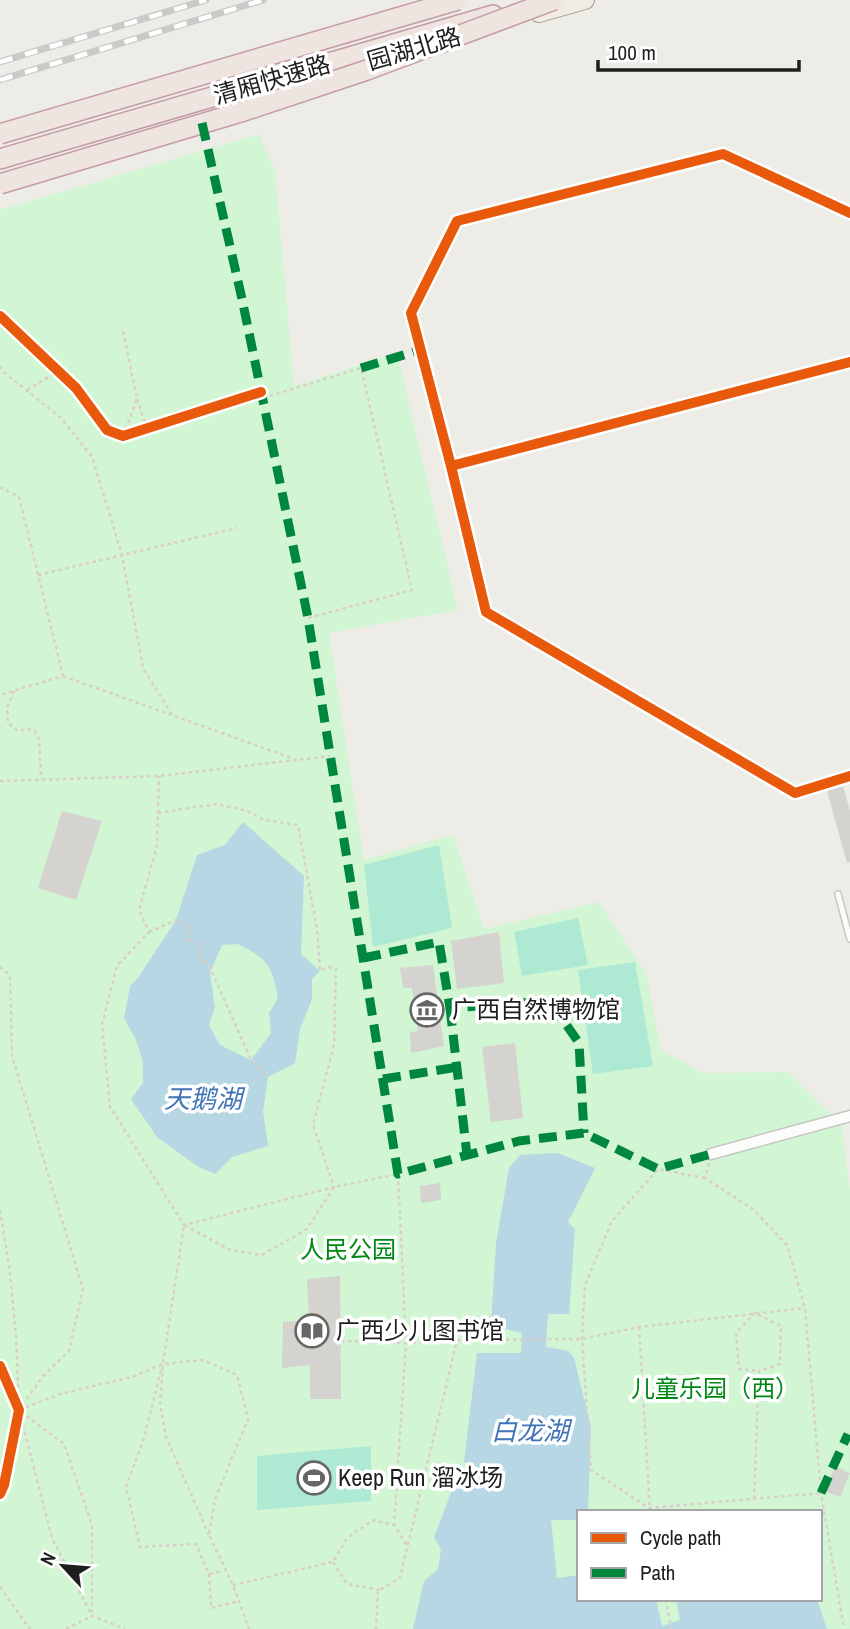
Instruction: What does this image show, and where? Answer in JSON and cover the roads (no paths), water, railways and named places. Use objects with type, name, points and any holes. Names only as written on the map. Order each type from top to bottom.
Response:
[{"type":"highway","name":"清厢快速路","points":[[0,134],[458,0]]},
{"type":"highway","name":"清厢快速路","points":[[0,159],[543,0]]},
{"type":"highway","points":[[0,184],[241,112],[341,79],[554,0]]},
{"type":"main road","name":"园湖北路","points":[[0,141],[431,0]]},
{"type":"main road","name":"园湖北路","points":[[0,166],[585,0]]},
{"type":"street","points":[[850,213],[723,154],[457,221],[411,313],[486,612],[795,793],[850,776]]},
{"type":"street","points":[[451,466],[850,362]]},
{"type":"street","points":[[711,1154],[850,1116]]},
{"type":"lane","points":[[838,894],[850,939]]},
{"type":"water","name":"天鹅湖","points":[[243,822],[304,876],[301,954],[320,971],[312,979],[312,999],[300,1029],[295,1063],[268,1077],[263,1111],[268,1146],[232,1157],[215,1174],[197,1166],[157,1137],[131,1099],[143,1083],[143,1062],[136,1040],[124,1018],[130,986],[176,920],[197,855],[225,845]],"holes":[[[238,944],[267,964],[278,998],[269,1013],[271,1033],[251,1060],[220,1045],[209,1025],[215,1007],[210,973],[222,945]]]},
{"type":"water","name":"白龙湖","points":[[558,1153],[595,1168],[568,1222],[575,1229],[569,1314],[548,1314],[546,1347],[569,1351],[574,1358],[591,1427],[588,1510],[577,1510],[577,1520],[551,1520],[557,1578],[577,1575],[577,1601],[656,1601],[662,1626],[680,1620],[676,1601],[818,1601],[827,1629],[413,1629],[424,1581],[438,1569],[441,1550],[434,1537],[456,1480],[477,1486],[482,1469],[464,1462],[477,1353],[521,1353],[522,1333],[491,1325],[496,1243],[509,1168],[520,1155]]},
{"type":"railway","points":[[0,62],[206,0]]},
{"type":"railway","points":[[0,80],[263,0]]},
{"type":"place","name":"广西自然博物馆","points":[[427,1010]]},
{"type":"place","name":"广西少儿图书馆","points":[[312,1331]]},
{"type":"place","name":"Keep Run 溜冰场","points":[[314,1478]]},
{"type":"park label","name":"人民公园","points":[[348,1250]]},
{"type":"park label","name":"儿童乐园（西）","points":[[715,1389]]}]
